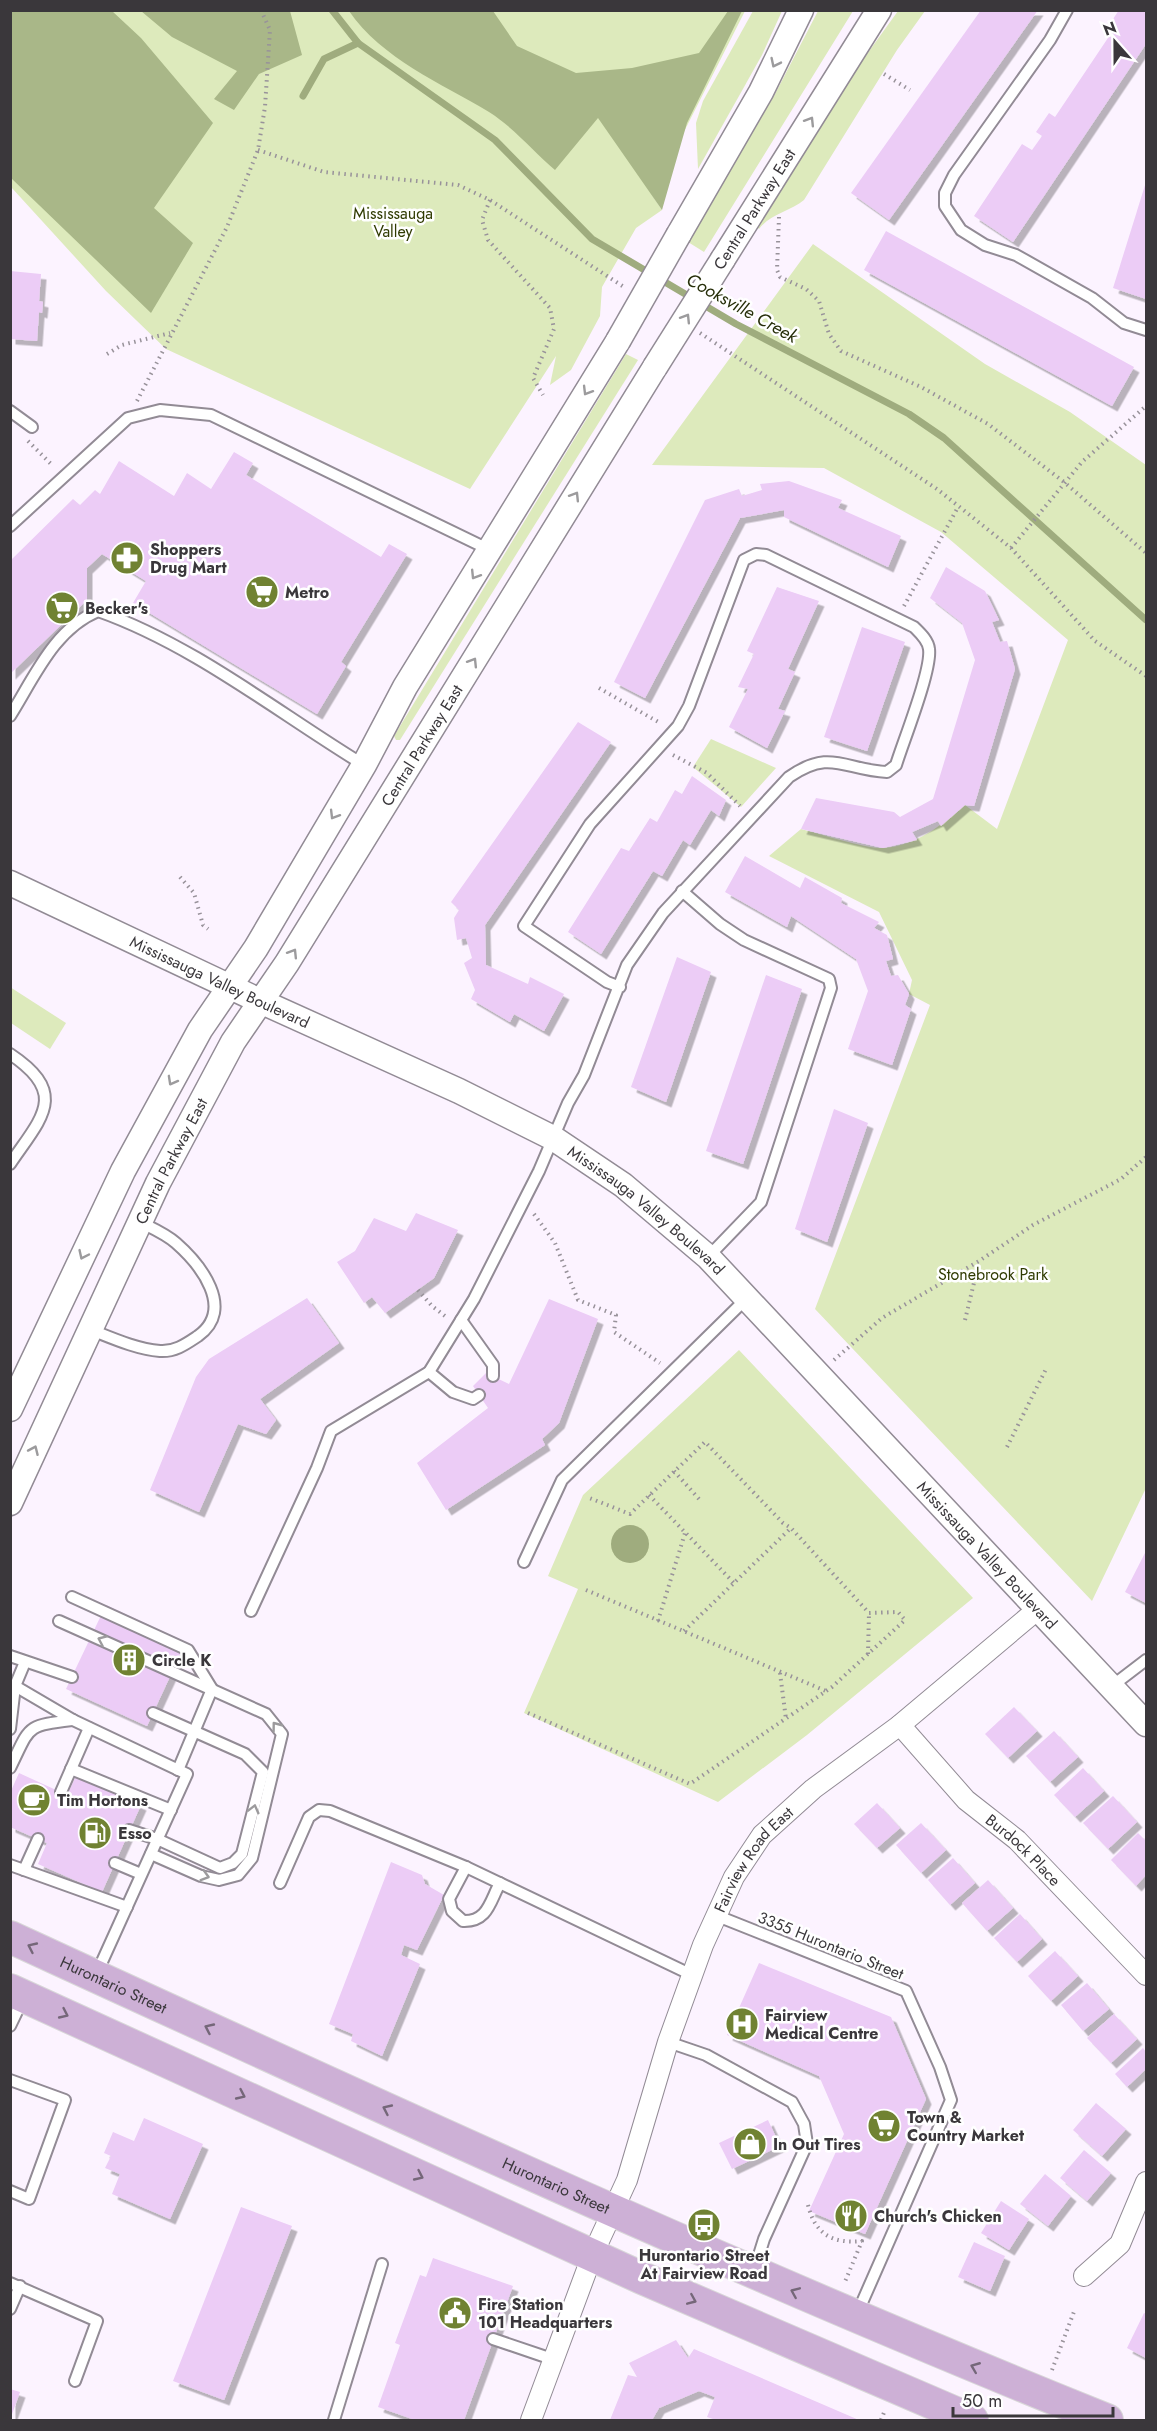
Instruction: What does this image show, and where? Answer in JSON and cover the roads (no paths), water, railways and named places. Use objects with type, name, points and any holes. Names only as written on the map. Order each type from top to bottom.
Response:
[{"type":"main road","name":"Hurontario Street","points":[[10,1937],[612,2212],[855,2318],[1107,2421]]},
{"type":"main road","points":[[18,1993],[591,2256],[972,2421]]},
{"type":"street","points":[[10,1409],[123,1171],[200,1030],[256,948],[364,765],[405,687],[618,341],[760,92],[801,10]]},
{"type":"street","name":"Central Parkway East","points":[[10,1503],[140,1222],[233,1042],[287,963],[655,367],[879,10]]},
{"type":"street","name":"Mississauga Valley Boulevard","points":[[10,883],[260,1001],[459,1091],[553,1138],[623,1185],[708,1257],[748,1298],[1146,1724]]},
{"type":"street","name":"Fairview Road East","points":[[531,2421],[591,2256],[627,2180],[668,2042],[715,1915],[734,1876],[762,1835],[813,1789],[900,1725],[1038,1609]]},
{"type":"street","name":"Burdock Place","points":[[900,1725],[966,1800],[1017,1840],[1146,1975]]},
{"type":"street","points":[[1084,2276],[1120,2244],[1146,2182]]},
{"type":"lane","points":[[1067,10],[1050,40],[954,175],[945,193],[945,206],[961,230],[985,245],[1016,255],[1092,298],[1124,323],[1146,330]]},
{"type":"lane","points":[[10,526],[128,418],[160,410],[211,415],[490,550]]},
{"type":"lane","points":[[10,411],[32,427]]},
{"type":"lane","points":[[251,1611],[317,1468],[331,1431],[429,1372],[460,1322],[539,1171],[568,1103],[584,1075],[620,987],[627,965],[646,935],[682,891],[789,777],[807,764],[832,761],[887,772],[896,765],[928,667],[930,649],[914,627],[766,555],[756,554],[744,560],[689,706],[674,731],[590,824],[524,926],[607,982],[620,987]]},
{"type":"lane","points":[[10,716],[60,636],[85,616],[98,611],[119,618],[176,648],[364,765]]},
{"type":"lane","points":[[682,891],[720,924],[744,940],[829,980],[831,987],[761,1202],[708,1257]]},
{"type":"lane","points":[[10,1054],[30,1067],[40,1079],[46,1096],[42,1117],[10,1164]]},
{"type":"lane","points":[[89,1329],[125,1343],[161,1351],[181,1348],[202,1333],[213,1314],[215,1297],[205,1273],[175,1242],[140,1222]]},
{"type":"lane","points":[[524,1562],[562,1480],[748,1298]]},
{"type":"lane","points":[[460,1322],[493,1365],[493,1376]]},
{"type":"lane","points":[[429,1372],[453,1392],[473,1399],[479,1395]]},
{"type":"lane","points":[[72,1597],[188,1650],[212,1689]]},
{"type":"lane","points":[[59,1621],[266,1714],[282,1734],[252,1858],[238,1875],[219,1880],[201,1876],[150,1854]]},
{"type":"lane","points":[[10,1656],[72,1677]]},
{"type":"lane","points":[[1112,1686],[1146,1660]]},
{"type":"lane","points":[[10,1729],[15,1686],[25,1662]]},
{"type":"lane","points":[[15,1686],[73,1720],[187,1774],[96,1976]]},
{"type":"lane","points":[[177,1770],[212,1689]]},
{"type":"lane","points":[[129,1830],[157,1839],[220,1868],[233,1863],[242,1854],[263,1772],[245,1754],[153,1713]]},
{"type":"lane","points":[[10,1768],[30,1729],[41,1724],[73,1720]]},
{"type":"lane","points":[[61,1792],[89,1728]]},
{"type":"lane","points":[[71,1769],[171,1810]]},
{"type":"lane","points":[[280,1883],[309,1817],[325,1810],[500,1882],[692,1975]]},
{"type":"lane","points":[[24,1870],[38,1839]]},
{"type":"lane","points":[[115,1863],[141,1874]]},
{"type":"lane","points":[[10,1865],[127,1906]]},
{"type":"lane","points":[[466,1867],[449,1899],[452,1911],[463,1921],[473,1921],[482,1917],[500,1882]]},
{"type":"lane","name":"3355 Hurontario Street","points":[[715,1915],[906,1991],[944,2078],[951,2100],[855,2318]]},
{"type":"lane","points":[[10,2026],[18,1993]]},
{"type":"lane","points":[[668,2042],[706,2055],[792,2102],[804,2124],[807,2144],[764,2239],[753,2274]]},
{"type":"lane","points":[[10,2080],[64,2100],[29,2199],[10,2191]]},
{"type":"lane","points":[[334,2421],[382,2264]]},
{"type":"lane","points":[[10,2309],[15,2284],[97,2321],[75,2381]]},
{"type":"lane","points":[[493,2339],[552,2359]]},
{"type":"waterway","name":"Cooksville Creek","points":[[332,10],[358,43],[495,140],[592,239],[736,324],[909,414],[944,438],[1146,620]]},
{"type":"waterway","points":[[303,96],[324,59],[358,43]]},
{"type":"place","name":"Shoppers Drug Mart","points":[[127,558]]},
{"type":"place","name":"Metro","points":[[262,592]]},
{"type":"place","name":"Becker's","points":[[62,608]]},
{"type":"place","name":"Circle K","points":[[129,1660]]},
{"type":"place","name":"Tim Hortons","points":[[34,1800]]},
{"type":"place","name":"Esso","points":[[95,1833]]},
{"type":"place","name":"Fairview Medical Centre","points":[[742,2024]]},
{"type":"place","name":"Town & Country Market","points":[[884,2126]]},
{"type":"place","name":"In Out Tires","points":[[750,2144]]},
{"type":"place","name":"Church's Chicken","points":[[851,2216]]},
{"type":"place","name":"Hurontario Street At Fairview Road","points":[[704,2225]]},
{"type":"place","name":"Fire Station 101 Headquarters","points":[[455,2313]]},
{"type":"park label","name":"Mississauga Valley","points":[[393,222]]},
{"type":"park label","name":"Stonebrook Park","points":[[993,1274]]}]
